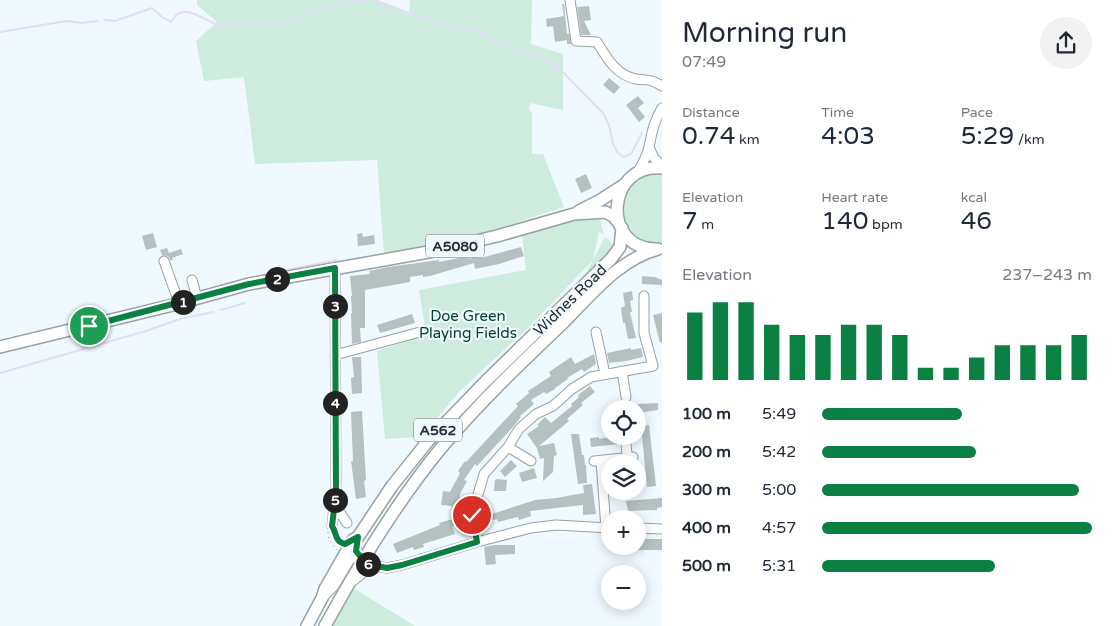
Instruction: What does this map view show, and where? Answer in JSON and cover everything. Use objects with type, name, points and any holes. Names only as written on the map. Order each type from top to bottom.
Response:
[{"type":"main road","points":[[637,173],[651,168],[662,167]]},
{"type":"main road","name":"A562","points":[[637,173],[625,184],[620,193],[616,205],[617,217],[631,240],[636,244],[643,247],[660,249]]},
{"type":"main road","name":"A5080","points":[[574,214],[625,184]]},
{"type":"main road","name":"A5080","points":[[0,347],[249,284],[464,244],[574,214],[605,212],[613,216],[621,225]]},
{"type":"main road","name":"Widnes Road","points":[[307,626],[338,565],[392,486],[428,441],[617,253],[622,241],[621,225]]},
{"type":"main road","name":"Widnes Road","points":[[325,626],[345,589],[407,492],[440,449],[478,406],[616,271],[641,254],[660,249]]},
{"type":"street","points":[[570,0],[576,41],[597,42],[615,68],[632,78],[650,79],[662,86]]},
{"type":"street","points":[[637,173],[649,147],[651,132],[662,108]]},
{"type":"street","points":[[649,147],[654,158],[662,167]]},
{"type":"street","points":[[164,261],[179,303]]},
{"type":"street","points":[[332,526],[336,493],[335,268]]},
{"type":"street","points":[[192,280],[197,298]]},
{"type":"street","points":[[477,542],[472,515],[481,482],[484,474],[508,448],[519,429],[536,414],[553,406],[572,389],[591,377],[653,366],[644,333],[644,296]]},
{"type":"street","points":[[335,355],[420,332]]},
{"type":"street","points":[[596,332],[605,374]]},
{"type":"street","points":[[622,371],[626,397]]},
{"type":"street","points":[[508,448],[530,461]]},
{"type":"street","points":[[601,461],[598,461],[601,481]]},
{"type":"street","points":[[333,514],[342,514],[347,523]]},
{"type":"street","points":[[322,598],[334,586],[350,560],[358,557],[376,567],[387,568],[477,542],[544,526],[601,528]]},
{"type":"street","points":[[646,528],[662,529]]},
{"type":"street","points":[[355,539],[356,551],[363,560]]},
{"type":"street","points":[[345,589],[364,572],[376,567]]},
{"type":"path","points":[[338,565],[337,550],[328,537],[328,530],[332,526],[339,542],[347,543],[355,539]]},
{"type":"green space","points":[[197,0],[378,0],[409,12],[410,0],[532,0],[531,44],[563,54],[563,110],[530,103],[529,109],[532,114],[532,154],[543,154],[564,207],[475,236],[384,254],[377,160],[255,164],[244,77],[204,81],[196,41],[217,22],[197,5]]},
{"type":"green space","points":[[662,172],[662,244],[649,243],[637,238],[629,230],[624,220],[622,209],[624,198],[629,187],[639,178]]},
{"type":"green space","name":"Doe Green Playing Fields","points":[[587,216],[599,217],[604,234],[599,232],[593,259],[605,237],[616,247],[582,280],[593,260],[530,326],[460,391],[421,437],[385,439],[377,351],[426,334],[419,290],[526,270],[522,234],[550,227],[550,224]]},
{"type":"green space","points":[[350,586],[415,626],[328,626]]},
{"type":"building","points":[[562,4],[564,4],[567,34],[569,33],[571,44],[567,44],[567,40],[555,42],[553,26],[547,27],[546,19],[564,16]]},
{"type":"building","points":[[589,6],[591,20],[584,21],[591,35],[581,35],[577,7]]},
{"type":"building","points":[[609,78],[620,87],[614,94],[603,85]]},
{"type":"building","points":[[638,96],[644,103],[638,108],[645,117],[639,122],[626,105]]},
{"type":"building","points":[[586,174],[592,188],[581,193],[575,179]]},
{"type":"building","points":[[153,233],[157,247],[146,250],[142,236]]},
{"type":"building","points":[[362,233],[363,237],[374,235],[375,244],[358,246],[357,234]]},
{"type":"building","points":[[521,247],[524,256],[499,264],[475,269],[474,263],[430,276],[410,277],[410,282],[365,290],[365,328],[360,328],[361,342],[352,344],[350,276],[370,274],[369,271],[388,267],[439,260],[439,262],[469,256],[469,259],[480,256],[481,258]]},
{"type":"building","points":[[167,248],[169,253],[181,249],[183,254],[172,258],[173,260],[171,261],[168,256],[162,255],[160,250]]},
{"type":"building","points":[[642,276],[655,277],[662,280],[662,285],[642,284]]},
{"type":"building","points":[[632,291],[633,300],[630,301],[632,312],[630,312],[636,338],[628,339],[621,308],[625,306],[623,293]]},
{"type":"building","points":[[662,313],[662,342],[660,343],[653,315]]},
{"type":"building","points":[[412,314],[415,323],[380,333],[377,325]]},
{"type":"building","points":[[631,348],[631,350],[641,348],[643,357],[609,363],[607,353]]},
{"type":"building","points":[[594,354],[596,364],[584,372],[582,369],[567,378],[555,389],[546,394],[544,392],[531,400],[534,404],[520,416],[512,428],[477,466],[475,464],[464,480],[467,481],[460,494],[459,507],[461,517],[466,517],[467,525],[452,526],[455,534],[423,544],[424,547],[414,550],[413,547],[397,553],[393,544],[440,525],[439,523],[453,519],[452,506],[441,505],[443,491],[450,492],[460,473],[458,471],[465,461],[518,406],[516,404],[529,393],[528,391],[551,376],[549,372],[571,357],[575,364]]},
{"type":"building","points":[[352,357],[361,357],[362,393],[352,394],[351,378],[354,377]]},
{"type":"building","points":[[590,386],[595,392],[581,403],[583,405],[567,419],[569,421],[539,446],[554,443],[557,455],[554,456],[553,472],[543,481],[544,458],[540,459],[537,448],[527,434],[539,426],[537,425],[545,417],[551,423],[572,406],[571,404],[579,397],[578,395]]},
{"type":"building","points":[[658,403],[658,410],[646,412],[646,404]]},
{"type":"building","points":[[362,411],[366,497],[356,499],[351,461],[353,461],[351,412]]},
{"type":"building","points":[[646,425],[649,425],[656,486],[647,487],[646,455],[644,455],[643,445],[646,445]]},
{"type":"building","points":[[571,434],[579,434],[582,455],[584,455],[586,465],[587,483],[578,484]]},
{"type":"building","points":[[599,437],[599,439],[601,439],[601,445],[610,445],[591,447],[590,438]]},
{"type":"building","points":[[511,460],[517,466],[505,477],[500,471]]},
{"type":"building","points":[[534,468],[537,478],[522,482],[519,473]]},
{"type":"building","points":[[495,480],[507,480],[506,491],[494,491]]},
{"type":"building","points":[[592,484],[596,514],[583,515],[583,505],[530,511],[531,516],[519,520],[518,517],[498,522],[497,519],[485,522],[482,506],[490,505],[492,514],[535,500],[584,493],[583,485]]},
{"type":"building","points":[[662,498],[662,507],[657,508],[657,510],[628,510],[626,501]]},
{"type":"building","points":[[646,539],[662,539],[662,550],[646,550]]},
{"type":"building","points":[[515,545],[515,554],[495,555],[496,564],[486,565],[484,547]]},
{"type":"waterway","points":[[104,20],[115,21],[152,8],[171,22],[179,13],[184,12],[190,12],[221,26],[289,21],[321,10],[363,0]]},
{"type":"waterway","points":[[373,0],[404,12],[480,33],[505,46],[534,54],[555,64],[603,113],[609,125],[613,144],[618,153],[624,157],[631,154],[642,133]]},
{"type":"waterway","points":[[0,32],[67,21],[82,23],[98,21]]},
{"type":"waterway","points":[[276,272],[337,260]]},
{"type":"waterway","points":[[221,310],[245,303]]},
{"type":"waterway","points":[[0,373],[146,331],[180,319],[214,312]]},
{"type":"route","points":[[89,326],[249,284],[335,268],[336,493],[332,526],[336,538],[345,544],[358,537],[356,551],[363,560],[376,567],[392,567],[477,542],[472,515]]}]
